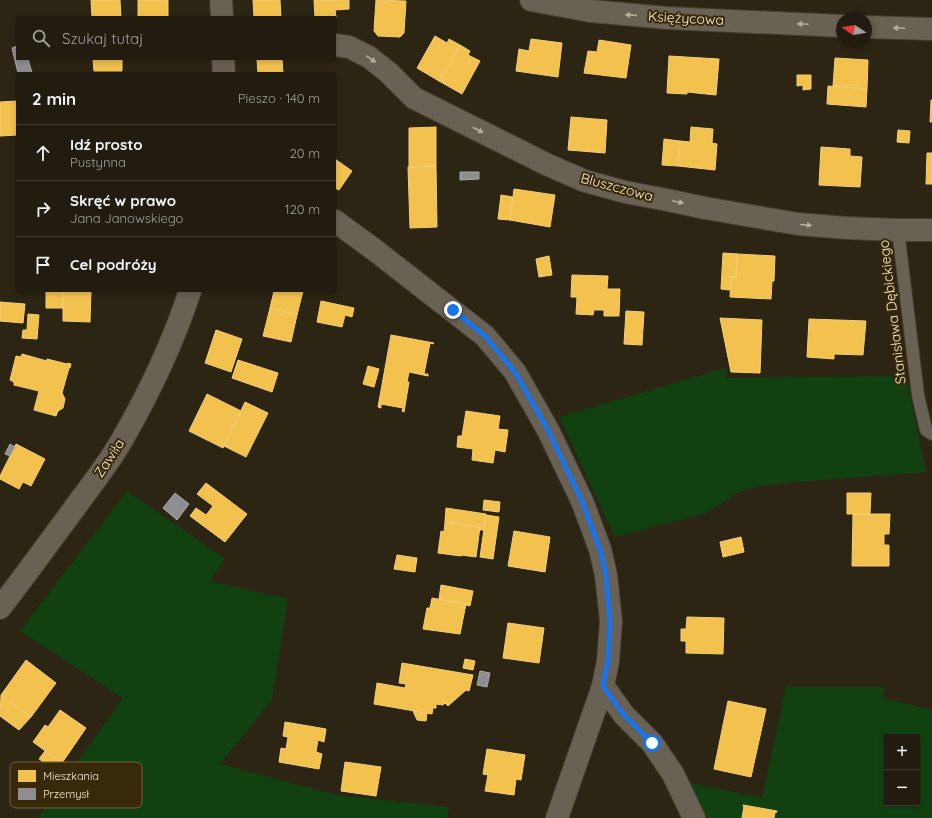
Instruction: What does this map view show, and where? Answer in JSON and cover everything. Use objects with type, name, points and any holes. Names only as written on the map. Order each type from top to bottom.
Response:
[{"type":"street","points":[[221,0],[222,16]]},
{"type":"street","name":"Księżycowa","points":[[531,0],[590,11],[667,18],[836,26]]},
{"type":"street","points":[[872,26],[932,29]]},
{"type":"street","name":"Bluszczowa","points":[[336,45],[349,47],[369,57],[389,73],[414,98],[548,165],[585,181],[626,192],[705,208],[798,224],[847,228],[932,230]]},
{"type":"street","points":[[223,60],[224,72]]},
{"type":"street","points":[[336,222],[485,336],[515,372],[548,430],[579,494],[600,549],[606,575],[610,621],[608,661],[603,686],[557,818]]},
{"type":"street","name":"Zawiła","points":[[0,608],[100,473],[121,441],[145,399],[165,356],[182,316],[190,292]]},
{"type":"street","points":[[603,686],[624,715],[652,743],[673,774],[694,818]]},
{"type":"lane","name":"Stanisława Dębickiego","points":[[898,230],[918,395],[926,430],[932,434]]},
{"type":"green space","points":[[726,368],[727,378],[906,376],[926,472],[796,482],[754,487],[739,492],[706,513],[615,537],[559,417]]},
{"type":"green space","points":[[127,491],[225,559],[210,581],[288,599],[272,700],[220,764],[337,795],[449,807],[447,818],[38,818],[45,808],[142,808],[142,762],[78,762],[123,698],[20,631]]},
{"type":"green space","points":[[786,687],[885,687],[882,698],[932,710],[932,818],[706,818],[690,783],[762,798]]},
{"type":"building: Mieszkania","points":[[91,0],[120,0],[121,16],[92,16]]},
{"type":"building: Mieszkania","points":[[138,0],[168,0],[168,16],[138,16]]},
{"type":"building: Mieszkania","points":[[253,0],[280,0],[281,16],[254,16]]},
{"type":"building: Mieszkania","points":[[314,0],[349,0],[349,9],[335,10],[336,16],[315,16]]},
{"type":"building: Mieszkania","points":[[376,0],[406,1],[404,33],[400,37],[378,36],[374,31]]},
{"type":"building: Mieszkania","points":[[435,36],[447,43],[449,39],[460,45],[439,81],[417,68]]},
{"type":"building: Mieszkania","points":[[531,39],[562,43],[558,77],[516,71],[519,49],[529,51]]},
{"type":"building: Mieszkania","points":[[599,40],[631,45],[626,78],[584,73],[588,51],[597,52]]},
{"type":"building: Mieszkania","points":[[460,45],[470,51],[468,55],[480,61],[462,94],[439,81]]},
{"type":"building: Mieszkania","points":[[669,56],[719,59],[716,95],[687,92],[687,94],[667,93]]},
{"type":"building: Mieszkania","points":[[835,58],[868,60],[867,89],[833,86]]},
{"type":"building: Mieszkania","points":[[93,60],[122,60],[122,71],[94,71]]},
{"type":"building: Mieszkania","points":[[257,60],[282,60],[283,72],[258,72]]},
{"type":"building: Mieszkania","points":[[797,75],[811,75],[811,89],[803,90],[803,85],[797,86]]},
{"type":"building: Mieszkania","points":[[828,86],[867,89],[866,107],[827,104]]},
{"type":"building: Mieszkania","points":[[931,100],[932,122],[930,122]]},
{"type":"building: Mieszkania","points":[[16,101],[16,135],[0,136],[0,102]]},
{"type":"building: Mieszkania","points":[[571,117],[607,120],[605,153],[568,150]]},
{"type":"building: Mieszkania","points":[[436,127],[436,166],[409,167],[409,128]]},
{"type":"building: Mieszkania","points":[[691,127],[713,129],[712,143],[717,144],[715,170],[678,166],[680,141],[690,142]]},
{"type":"building: Mieszkania","points":[[898,130],[910,131],[909,143],[897,142]]},
{"type":"building: Mieszkania","points":[[664,139],[680,141],[678,166],[662,165]]},
{"type":"building: Mieszkania","points":[[821,147],[850,149],[850,156],[862,157],[860,187],[819,185]]},
{"type":"building: Mieszkania","points":[[927,153],[932,153],[932,184],[926,184]]},
{"type":"building: Mieszkania","points":[[336,160],[352,171],[339,190],[336,188]]},
{"type":"building: Mieszkania","points":[[436,166],[437,227],[410,228],[408,167]]},
{"type":"building: Mieszkania","points":[[514,189],[555,195],[550,227],[510,220]]},
{"type":"building: Mieszkania","points":[[501,195],[513,197],[510,220],[498,219]]},
{"type":"building: Mieszkania","points":[[723,253],[738,254],[736,277],[731,277],[730,290],[721,289]]},
{"type":"building: Mieszkania","points":[[737,254],[775,256],[774,281],[772,281],[771,299],[730,297],[731,277],[736,277]]},
{"type":"building: Mieszkania","points":[[549,256],[552,275],[539,277],[536,259]]},
{"type":"building: Mieszkania","points":[[572,275],[608,276],[607,289],[620,289],[619,316],[604,316],[604,310],[594,310],[593,315],[576,314],[577,297],[571,297]]},
{"type":"building: Mieszkania","points":[[46,292],[63,292],[63,308],[46,308]]},
{"type":"building: Mieszkania","points":[[63,292],[91,292],[90,322],[63,321]]},
{"type":"building: Mieszkania","points":[[274,292],[303,292],[297,315],[270,308]]},
{"type":"building: Mieszkania","points":[[321,301],[354,308],[352,317],[345,315],[342,327],[317,322]]},
{"type":"building: Mieszkania","points":[[0,302],[25,304],[23,323],[0,321]]},
{"type":"building: Mieszkania","points":[[270,308],[297,315],[291,342],[263,336]]},
{"type":"building: Mieszkania","points":[[626,311],[644,312],[642,345],[624,344]]},
{"type":"building: Mieszkania","points":[[28,314],[39,315],[37,339],[22,338],[23,330],[27,330]]},
{"type":"building: Mieszkania","points":[[720,318],[762,320],[760,373],[731,372]]},
{"type":"building: Mieszkania","points":[[809,319],[866,321],[863,355],[834,354],[834,359],[807,357]]},
{"type":"building: Mieszkania","points":[[216,330],[242,339],[231,372],[205,363]]},
{"type":"building: Mieszkania","points":[[391,335],[434,343],[430,343],[424,374],[428,374],[428,376],[409,372],[407,382],[409,382],[404,412],[402,411],[403,408],[381,404],[381,408],[378,407]]},
{"type":"building: Mieszkania","points":[[22,354],[47,361],[47,359],[71,364],[62,393],[65,399],[63,408],[58,411],[56,416],[34,410],[39,391],[14,385],[14,382],[10,380],[16,356],[21,357]]},
{"type":"building: Mieszkania","points":[[238,360],[278,373],[272,392],[232,378]]},
{"type":"building: Mieszkania","points":[[368,366],[379,369],[374,387],[363,384]]},
{"type":"building: Mieszkania","points":[[207,394],[241,411],[223,448],[189,431]]},
{"type":"building: Mieszkania","points":[[245,402],[268,413],[246,457],[224,446]]},
{"type":"building: Mieszkania","points":[[466,411],[500,416],[498,429],[508,430],[505,452],[495,450],[493,463],[472,460],[473,449],[457,447],[458,436],[462,436]]},
{"type":"building: Mieszkania","points":[[16,444],[45,459],[31,486],[23,482],[19,489],[0,479],[0,476]]},
{"type":"building: Mieszkania","points":[[206,483],[247,514],[225,542],[190,516],[196,508],[206,515],[213,506],[197,494]]},
{"type":"building: Mieszkania","points":[[847,493],[871,493],[870,514],[847,514]]},
{"type":"building: Mieszkania","points":[[484,500],[500,502],[499,512],[483,510]]},
{"type":"building: Mieszkania","points":[[446,508],[486,514],[484,530],[479,530],[480,527],[445,522]]},
{"type":"building: Mieszkania","points":[[853,514],[890,514],[889,534],[884,534],[884,545],[889,545],[889,566],[852,566]]},
{"type":"building: Mieszkania","points":[[486,515],[499,517],[493,559],[480,557]]},
{"type":"building: Mieszkania","points":[[445,522],[480,527],[476,557],[438,553],[441,531],[444,532]]},
{"type":"building: Mieszkania","points":[[514,531],[550,537],[545,572],[508,566]]},
{"type":"building: Mieszkania","points":[[741,537],[744,552],[723,557],[720,542]]},
{"type":"building: Mieszkania","points":[[397,555],[417,558],[415,572],[394,569]]},
{"type":"building: Mieszkania","points":[[441,585],[473,591],[470,606],[439,599]]},
{"type":"building: Mieszkania","points":[[432,598],[466,604],[460,634],[423,629],[427,608],[430,608]]},
{"type":"building: Mieszkania","points":[[687,617],[724,618],[723,654],[686,653],[686,641],[681,641],[681,629],[686,629]]},
{"type":"building: Mieszkania","points":[[508,623],[544,628],[539,663],[503,658]]},
{"type":"building: Mieszkania","points":[[465,659],[475,661],[473,670],[463,668]]},
{"type":"building: Mieszkania","points":[[26,660],[56,683],[31,717],[1,695]]},
{"type":"building: Mieszkania","points":[[402,663],[473,675],[469,691],[466,690],[448,706],[445,703],[443,705],[436,704],[436,708],[433,708],[432,714],[374,704],[377,683],[405,688],[406,684],[399,683]]},
{"type":"building: Mieszkania","points":[[1,695],[31,717],[19,730],[0,716]]},
{"type":"building: Mieszkania","points":[[728,701],[766,709],[751,777],[714,769]]},
{"type":"building: Mieszkania","points":[[60,710],[86,728],[63,762],[61,762],[33,742],[45,725],[48,727]]},
{"type":"building: Mieszkania","points":[[413,711],[427,713],[426,721],[417,720]]},
{"type":"building: Mieszkania","points":[[285,722],[326,729],[324,742],[318,740],[316,752],[322,754],[319,769],[279,762],[281,748],[286,749],[288,737],[283,736]]},
{"type":"building: Mieszkania","points":[[487,749],[525,755],[521,780],[516,779],[514,795],[485,791],[488,775],[483,774]]},
{"type":"building: Mieszkania","points":[[45,751],[61,762],[43,762],[39,759]]},
{"type":"building: Mieszkania","points":[[345,762],[381,767],[376,796],[341,791]]},
{"type":"building: Mieszkania","points":[[743,805],[777,811],[776,813],[775,812],[774,818],[742,818]]},
{"type":"building: Przemysł","points":[[16,46],[16,60],[28,60],[32,72],[18,72],[12,48]]},
{"type":"building: Przemysł","points":[[460,172],[479,172],[479,179],[460,180]]},
{"type":"building: Przemysł","points":[[10,444],[15,447],[10,456],[5,454]]},
{"type":"building: Przemysł","points":[[175,493],[189,504],[177,520],[163,508]]},
{"type":"building: Przemysł","points":[[480,671],[490,673],[487,687],[477,685]]},
{"type":"route","points":[[453,310],[485,336],[515,372],[548,430],[582,501],[600,549],[606,575],[610,621],[608,661],[603,686],[624,715],[652,743]]}]
